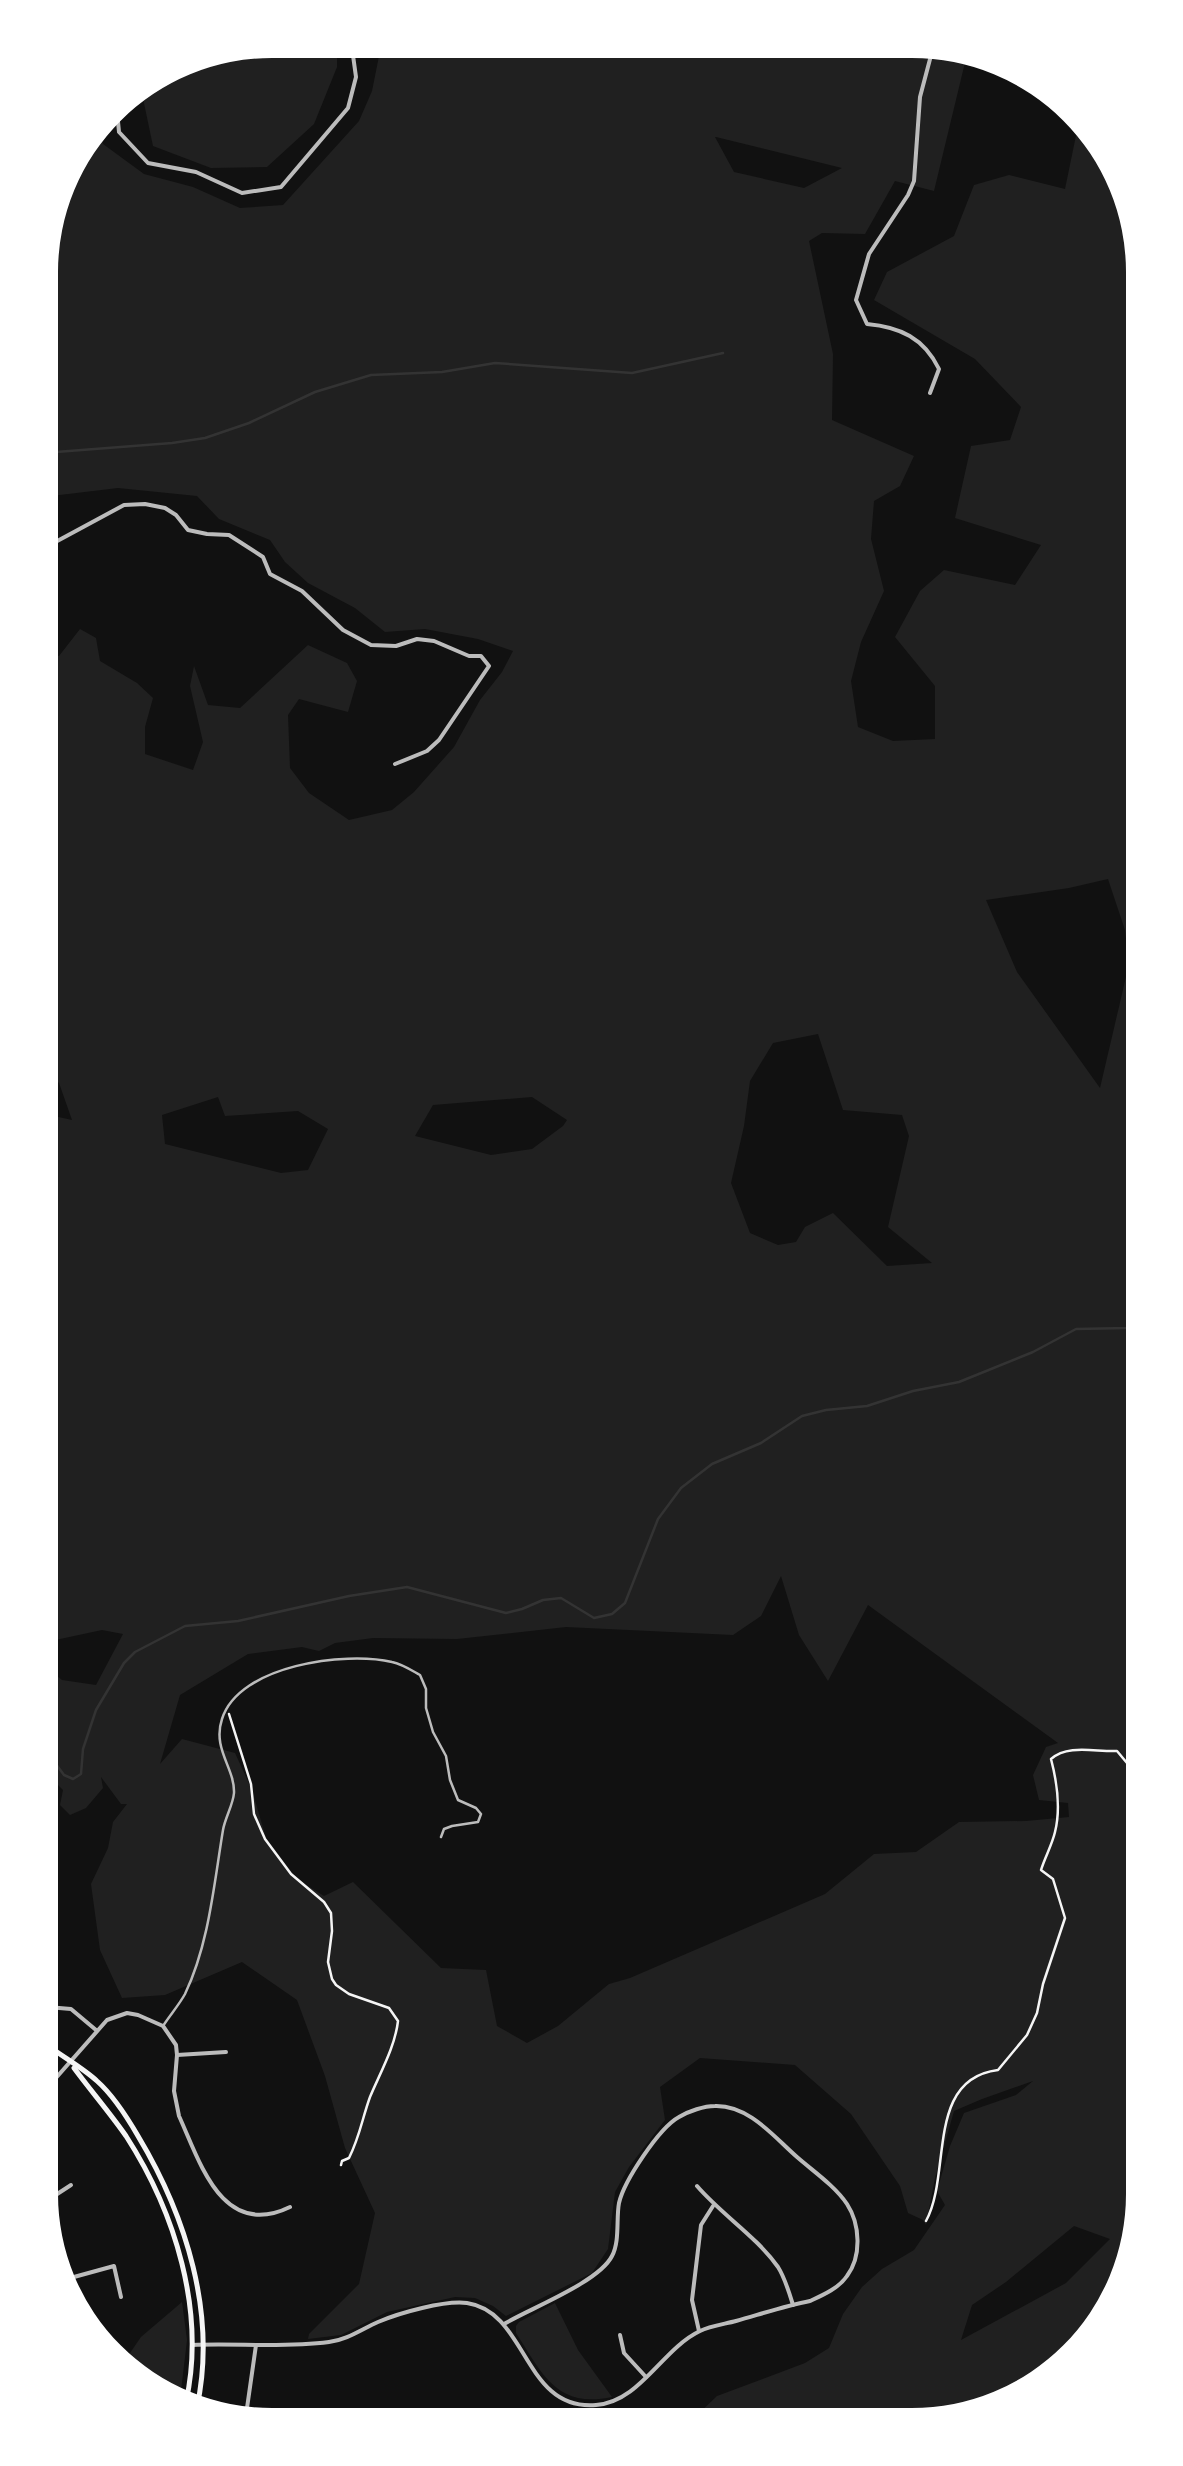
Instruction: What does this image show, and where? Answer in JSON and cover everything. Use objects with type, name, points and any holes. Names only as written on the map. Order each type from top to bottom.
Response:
[{"type":"main road","points":[[58,2053],[96,2080],[116,2103],[149,2155],[178,2216],[192,2262],[204,2344],[200,2396]]},
{"type":"main road","points":[[69,2062],[126,2136],[168,2220],[191,2311],[187,2391]]},
{"type":"street","points":[[118,123],[119,132],[148,163],[196,172],[242,193],[280,186],[348,108],[356,77],[353,58]]},
{"type":"street","points":[[930,59],[920,98],[914,181],[869,254],[856,300],[868,324],[908,334],[932,353],[939,368],[930,393]]},
{"type":"street","points":[[58,541],[124,505],[165,508],[188,530],[229,535],[263,557],[270,574],[302,592],[342,630],[371,645],[434,641],[469,656],[480,656],[488,666],[439,740],[428,751],[396,764]]},
{"type":"street","points":[[58,2008],[71,2009],[96,2030]]},
{"type":"street","points":[[58,2075],[107,2020],[127,2013],[150,2018],[163,2026],[176,2044],[175,2103],[214,2191],[229,2204],[251,2213],[278,2213],[290,2207]]},
{"type":"street","points":[[177,2055],[226,2052]]},
{"type":"street","points":[[192,2345],[332,2342],[402,2314],[465,2302],[490,2310],[504,2324],[549,2389],[571,2402],[593,2406],[611,2403],[700,2331],[827,2294],[847,2277],[854,2260],[858,2239],[854,2218],[845,2200],[743,2112],[717,2106],[697,2109],[676,2118],[630,2177],[620,2200],[612,2256],[591,2280],[504,2324]]},
{"type":"street","points":[[58,2193],[71,2184]]},
{"type":"street","points":[[698,2186],[781,2270],[793,2304]]},
{"type":"street","points":[[700,2331],[692,2300],[701,2225],[714,2205]]},
{"type":"street","points":[[74,2277],[114,2266],[122,2297]]},
{"type":"street","points":[[620,2335],[624,2352],[646,2377]]},
{"type":"street","points":[[248,2407],[256,2345]]},
{"type":"lane","points":[[163,2026],[185,1993],[201,1948],[225,1820],[234,1793],[218,1734],[223,1714],[234,1698],[255,1682],[318,1660],[392,1662],[420,1675],[433,1732],[446,1756],[458,1800],[481,1814],[478,1822],[444,1829],[441,1837]]},
{"type":"path","points":[[227,1708],[251,1784],[254,1814],[265,1839],[290,1874],[324,1902],[331,1913],[328,1962],[332,1979],[349,1994],[389,2008],[398,2021],[361,2133],[351,2155],[341,2165]]},
{"type":"path","points":[[926,2221],[933,2208],[945,2127],[956,2092],[984,2072],[998,2070],[1027,2035],[1065,1918],[1053,1879],[1041,1870],[1058,1814],[1051,1760],[1058,1753],[1084,1749],[1117,1751],[1125,1762]]},
{"type":"shaded area","points":[[337,58],[314,124],[267,167],[211,168],[153,146],[143,100],[164,86],[202,69],[243,59]]},
{"type":"shaded area","points":[[379,58],[926,58],[965,64],[934,191],[895,181],[865,234],[822,233],[809,241],[833,354],[832,420],[914,456],[900,486],[874,501],[871,539],[884,591],[861,642],[851,681],[858,727],[893,741],[935,739],[935,686],[895,637],[920,591],[944,570],[1015,585],[1041,545],[955,518],[971,446],[1010,440],[1021,407],[975,359],[874,300],[887,272],[954,236],[974,185],[1009,175],[1065,189],[1076,135],[1097,164],[1118,216],[1126,271],[1126,936],[1108,879],[986,900],[1017,972],[1100,1088],[1126,978],[1125,2209],[1109,2277],[1081,2325],[1031,2373],[967,2401],[912,2408],[704,2408],[717,2396],[805,2363],[829,2348],[843,2314],[862,2287],[882,2269],[914,2250],[945,2205],[937,2191],[964,2113],[1016,2095],[1033,2081],[954,2111],[926,2225],[908,2213],[900,2186],[851,2114],[795,2065],[700,2058],[660,2087],[665,2120],[615,2192],[608,2249],[592,2273],[506,2316],[475,2298],[455,2297],[387,2312],[341,2335],[308,2339],[359,2284],[375,2213],[345,2148],[325,2076],[297,2000],[242,1962],[165,1995],[122,1998],[100,1950],[91,1884],[108,1848],[113,1822],[127,1804],[121,1804],[101,1777],[103,1788],[86,1808],[70,1815],[60,1805],[63,1790],[58,1785],[58,1677],[96,1685],[123,1634],[102,1630],[58,1639],[58,1117],[72,1120],[58,1082],[58,656],[80,629],[96,638],[100,661],[137,683],[153,698],[145,727],[145,754],[193,770],[203,742],[190,686],[194,666],[208,705],[240,708],[308,645],[347,663],[357,681],[348,712],[299,699],[288,715],[290,768],[309,793],[349,820],[392,810],[414,792],[454,747],[513,651],[478,639],[425,629],[385,632],[355,608],[308,583],[285,562],[270,540],[219,519],[197,496],[118,488],[58,495],[59,243],[74,189],[102,141],[144,174],[193,187],[240,208],[283,205],[359,121],[372,91]],"holes":[[[715,137],[842,168],[804,188],[734,172]],[[818,1034],[843,1110],[902,1115],[909,1136],[888,1227],[932,1263],[887,1266],[833,1213],[805,1227],[796,1242],[778,1245],[750,1233],[731,1183],[750,1081],[773,1043]],[[218,1097],[225,1116],[298,1111],[328,1129],[308,1170],[281,1173],[165,1144],[162,1115]],[[532,1097],[567,1120],[532,1149],[491,1155],[415,1136],[433,1105]],[[781,1576],[799,1635],[828,1681],[868,1605],[1058,1743],[1046,1747],[1033,1775],[1039,1800],[1068,1803],[1069,1817],[959,1822],[916,1852],[874,1854],[825,1894],[609,1984],[558,2026],[527,2043],[497,2026],[486,1970],[441,1968],[353,1882],[324,1896],[297,1879],[266,1838],[252,1790],[235,1753],[182,1739],[160,1764],[180,1695],[248,1654],[302,1647],[319,1651],[335,1643],[373,1638],[457,1639],[566,1627],[733,1635],[761,1616]],[[1074,2226],[1110,2239],[1066,2283],[961,2340],[972,2305]]]},
{"type":"shaded area","points":[[182,2302],[187,2340],[181,2388],[129,2354],[141,2337]]},
{"type":"shaded area","points":[[555,2303],[578,2350],[612,2397],[577,2398],[564,2393],[543,2374],[516,2333],[519,2322]]},
{"type":"waterway","points":[[58,452],[205,438],[249,423],[315,392],[371,375],[442,372],[495,363],[632,373],[723,353]]},
{"type":"waterway","points":[[58,1767],[73,1779],[81,1774],[83,1749],[96,1710],[124,1663],[135,1652],[185,1626],[238,1621],[407,1587],[506,1613],[561,1598],[594,1618],[612,1614],[625,1603],[658,1519],[681,1488],[712,1464],[761,1443],[802,1416],[867,1406],[959,1382],[1033,1352],[1076,1329],[1125,1328]]}]
